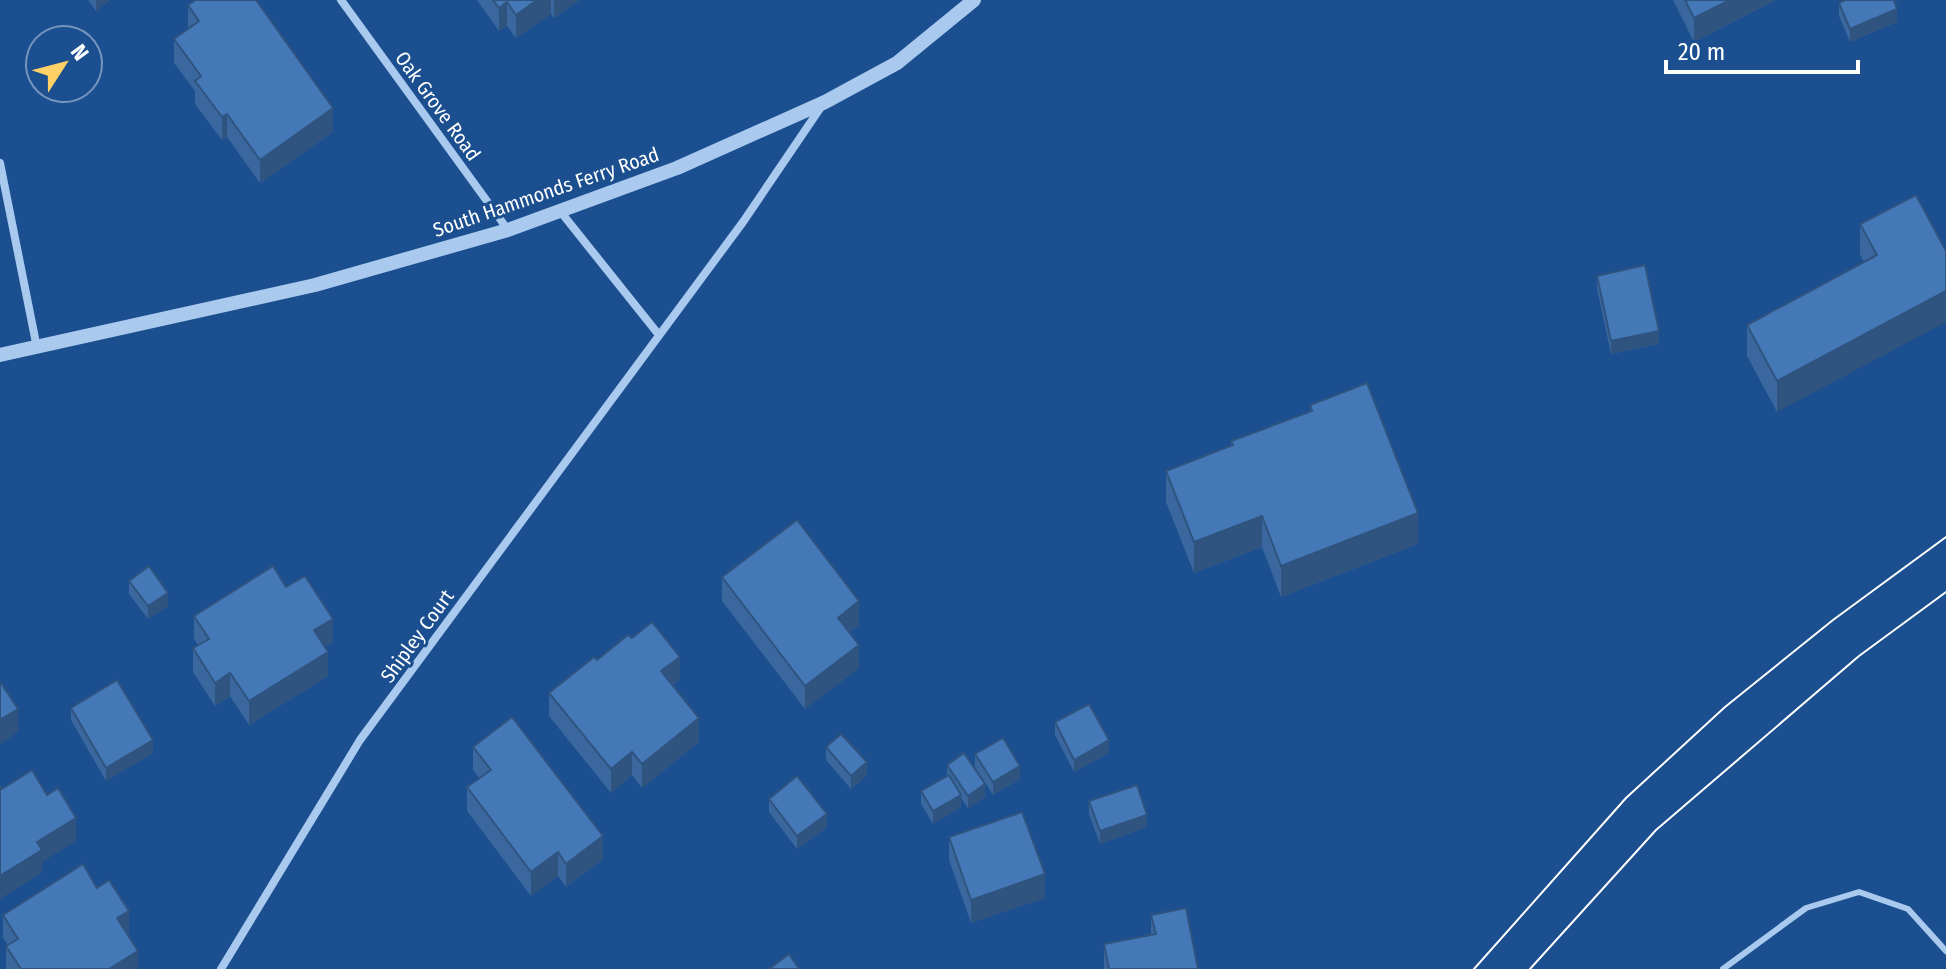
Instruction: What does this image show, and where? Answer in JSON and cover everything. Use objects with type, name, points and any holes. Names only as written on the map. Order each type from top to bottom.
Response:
[{"type":"street","name":"Oak Grove Road","points":[[341,0],[508,230]]},
{"type":"street","name":"South Hammonds Ferry Road","points":[[0,355],[315,285],[508,230],[677,168],[825,102],[897,63],[974,0]]},
{"type":"street","name":"Shipley Court","points":[[221,969],[360,740],[743,222],[825,102]]},
{"type":"street","points":[[0,163],[37,348]]},
{"type":"street","points":[[559,210],[659,335]]},
{"type":"lane","points":[[1723,969],[1806,908],[1859,892],[1908,909],[1946,951]]},
{"type":"building","points":[[196,0],[256,0],[333,108],[260,160],[227,114],[222,117],[195,81],[201,76],[174,39],[199,21],[188,5]]},
{"type":"building","points":[[493,0],[537,0],[516,15],[507,2],[499,8]]},
{"type":"building","points":[[1685,0],[1730,0],[1694,18]]},
{"type":"building","points":[[1845,0],[1894,0],[1897,9],[1850,29],[1839,3]]},
{"type":"building","points":[[1916,195],[1946,251],[1946,291],[1777,381],[1747,325],[1877,255],[1860,224]]},
{"type":"building","points":[[1645,265],[1659,331],[1611,341],[1597,276]]},
{"type":"building","points":[[1367,383],[1418,513],[1281,566],[1262,516],[1194,542],[1166,471],[1233,445],[1231,441],[1312,411],[1310,405]]},
{"type":"building","points":[[797,520],[859,601],[838,618],[859,645],[805,686],[722,577]]},
{"type":"building","points":[[149,566],[168,593],[148,606],[129,581]]},
{"type":"building","points":[[273,566],[286,587],[305,576],[333,619],[314,630],[328,652],[249,701],[230,673],[215,683],[193,648],[209,639],[194,616]]},
{"type":"building","points":[[652,622],[680,657],[661,671],[699,718],[642,764],[632,752],[611,769],[549,693],[594,657],[597,660],[628,635],[632,638]]},
{"type":"building","points":[[117,680],[153,740],[106,768],[71,708]]},
{"type":"building","points":[[0,684],[18,709],[0,720]]},
{"type":"building","points":[[1089,704],[1109,740],[1074,760],[1055,722]]},
{"type":"building","points":[[512,717],[603,836],[566,864],[558,852],[531,872],[467,787],[491,770],[473,747]]},
{"type":"building","points":[[841,734],[867,762],[851,776],[826,747]]},
{"type":"building","points":[[1003,738],[1020,766],[993,782],[975,754]]},
{"type":"building","points":[[964,753],[985,784],[968,796],[947,765]]},
{"type":"building","points":[[32,770],[47,795],[58,788],[76,818],[37,842],[42,850],[0,876],[0,786],[2,789]]},
{"type":"building","points":[[949,775],[961,795],[933,811],[921,791]]},
{"type":"building","points":[[797,776],[827,814],[797,836],[769,799]]},
{"type":"building","points":[[1137,785],[1147,815],[1100,831],[1089,801]]},
{"type":"building","points":[[1022,812],[1045,874],[971,900],[949,837]]},
{"type":"building","points":[[83,864],[97,888],[109,880],[129,911],[117,918],[138,951],[109,969],[21,969],[6,946],[18,939],[3,915]]},
{"type":"building","points":[[1186,908],[1198,969],[1109,969],[1104,944],[1156,934],[1151,915]]},
{"type":"building","points":[[789,954],[799,969],[769,969]]},
{"type":"tram line","points":[[1474,969],[1626,798],[1725,707],[1833,620],[1946,537]]},
{"type":"tram line","points":[[1530,969],[1656,830],[1859,656],[1946,592]]}]
